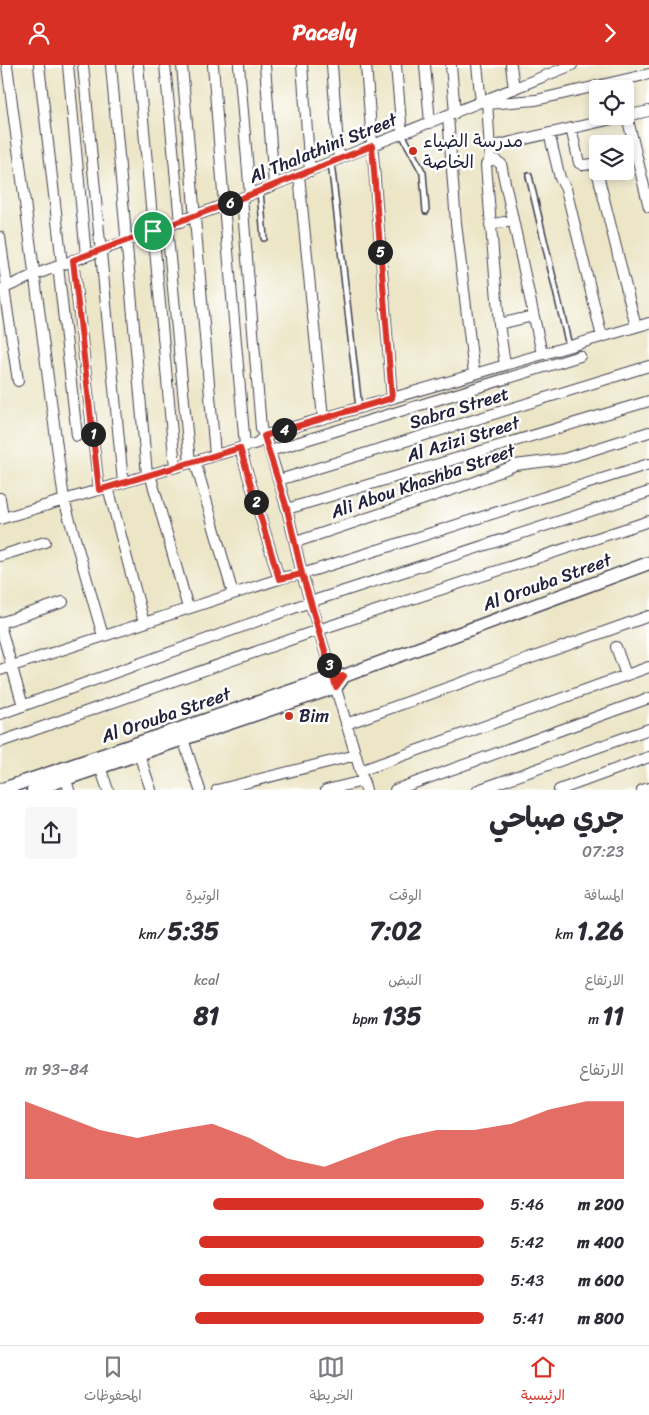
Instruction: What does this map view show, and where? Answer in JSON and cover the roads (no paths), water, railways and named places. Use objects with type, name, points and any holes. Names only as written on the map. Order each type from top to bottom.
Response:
[{"type":"street","points":[[8,65],[64,500],[103,636]]},
{"type":"street","points":[[39,65],[77,436]]},
{"type":"street","points":[[68,65],[86,256]]},
{"type":"street","points":[[83,65],[123,482]]},
{"type":"street","points":[[111,65],[148,475],[188,609]]},
{"type":"street","points":[[138,65],[175,467]]},
{"type":"street","points":[[165,65],[180,222]]},
{"type":"street","points":[[182,65],[215,455]]},
{"type":"street","points":[[213,65],[242,447],[279,579]]},
{"type":"street","points":[[239,65],[250,195],[260,423],[279,480],[318,630],[337,680],[346,723],[363,780]]},
{"type":"street","points":[[265,65],[274,185]]},
{"type":"street","points":[[302,65],[310,171]]},
{"type":"street","points":[[332,65],[335,161]]},
{"type":"street","points":[[366,65],[392,398]]},
{"type":"street","points":[[396,65],[402,134]]},
{"type":"street","points":[[425,65],[430,123]]},
{"type":"street","points":[[451,65],[451,114],[456,223],[474,374]]},
{"type":"street","points":[[477,65],[485,102],[490,147],[489,160],[486,165],[504,365]]},
{"type":"street","points":[[511,65],[514,89]]},
{"type":"street","name":"Al Thalathini Street","points":[[4,288],[73,260],[250,195],[485,102],[565,66]]},
{"type":"street","points":[[485,102],[536,100],[649,73]]},
{"type":"street","points":[[634,114],[649,111]]},
{"type":"street","points":[[490,147],[589,124]]},
{"type":"street","points":[[627,125],[649,207]]},
{"type":"street","points":[[571,128],[579,163],[583,165],[592,164],[596,167],[636,327]]},
{"type":"street","points":[[549,133],[560,178],[566,189],[602,337]]},
{"type":"street","points":[[489,160],[495,160],[501,164],[542,354]]},
{"type":"street","points":[[299,175],[323,418]]},
{"type":"street","points":[[490,225],[512,219]]},
{"type":"street","points":[[166,227],[192,462],[233,594]]},
{"type":"street","points":[[0,237],[4,288],[18,381]]},
{"type":"street","points":[[73,260],[103,488],[144,623]]},
{"type":"street","points":[[499,324],[533,317]]},
{"type":"street","points":[[0,498],[2,518],[257,443],[264,436],[323,418],[649,323]]},
{"type":"street","points":[[270,451],[580,356]]},
{"type":"street","name":"Sabra Street","points":[[279,480],[649,366]]},
{"type":"street","name":"Al Azizi Street","points":[[287,509],[649,401]]},
{"type":"street","name":"Ali Abou Khashba Street","points":[[296,542],[475,482],[515,465],[564,459],[649,432]]},
{"type":"street","points":[[0,670],[279,579],[302,574],[649,464]]},
{"type":"street","points":[[0,714],[310,602],[649,492]]},
{"type":"street","points":[[0,741],[318,630],[649,521]]},
{"type":"street","points":[[0,556],[45,542]]},
{"type":"street","name":"Al Orouba Street","points":[[33,790],[68,784],[100,767],[183,739],[649,563]]},
{"type":"street","points":[[23,705],[0,624],[63,602]]},
{"type":"street","points":[[346,723],[649,616]]},
{"type":"street","points":[[616,647],[626,675]]},
{"type":"street","points":[[326,790],[363,780],[649,667]]},
{"type":"street","name":"Al Orouba Street","points":[[0,790],[337,680]]},
{"type":"street","points":[[395,790],[649,698]]},
{"type":"street","points":[[478,790],[649,729]]},
{"type":"street","points":[[183,739],[200,790]]},
{"type":"street","points":[[139,754],[151,790]]},
{"type":"street","points":[[217,790],[356,755]]},
{"type":"street","points":[[559,790],[649,757]]},
{"type":"street","points":[[100,767],[108,790]]},
{"type":"street","points":[[642,790],[649,787]]},
{"type":"lane","points":[[402,134],[423,173],[426,211]]},
{"type":"lane","points":[[335,161],[359,408]]},
{"type":"lane","points":[[528,176],[569,346]]},
{"type":"lane","points":[[250,195],[264,238]]},
{"type":"place","name":"مدرسة الضياء الخاصة","points":[[413,151]]},
{"type":"place","name":"Bim","points":[[289,716]]}]
